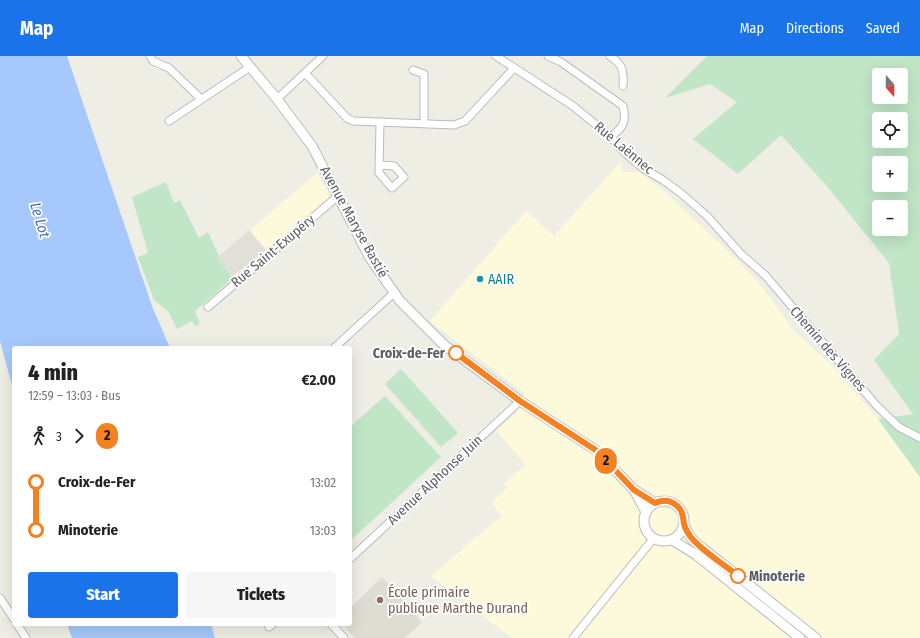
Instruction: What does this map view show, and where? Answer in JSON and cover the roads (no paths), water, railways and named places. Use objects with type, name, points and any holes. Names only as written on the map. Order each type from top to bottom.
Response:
[{"type":"street","points":[[150,56],[153,61],[169,68],[201,100]]},
{"type":"street","name":"Avenue Maryse Bastié","points":[[241,56],[278,99],[312,146],[370,258],[394,294],[408,309],[443,344],[520,401],[597,451],[634,490],[655,503],[663,501],[675,504],[682,512],[684,516],[684,525],[689,535],[695,542],[816,638]]},
{"type":"street","points":[[278,99],[323,56]]},
{"type":"street","name":"Rue Laënnec","points":[[496,56],[573,106],[611,137],[623,151],[644,169],[663,180],[682,194],[708,217],[741,254]]},
{"type":"street","points":[[548,56],[561,62],[623,106],[625,115],[624,124],[611,137]]},
{"type":"street","points":[[610,56],[618,62],[624,72],[623,86]]},
{"type":"street","points":[[169,121],[250,67]]},
{"type":"street","points":[[305,73],[347,118],[353,121],[454,125],[465,122],[514,68]]},
{"type":"street","points":[[413,70],[424,74],[424,123]]},
{"type":"street","points":[[379,165],[380,122]]},
{"type":"street","name":"Rue Saint-Exupéry","points":[[208,307],[338,196]]},
{"type":"street","name":"Chemin des Vignes","points":[[741,254],[765,275],[877,406],[899,426],[920,438]]},
{"type":"street","points":[[336,346],[394,294]]},
{"type":"street","name":"Avenue Alphonse Juin","points":[[352,557],[520,401]]},
{"type":"street","name":"Avenue Maryse Bastié","points":[[634,490],[646,512],[644,516],[644,526],[646,531],[653,539]]},
{"type":"street","points":[[646,512],[655,503]]},
{"type":"street","points":[[573,638],[653,539],[662,542],[672,540],[680,534],[684,525]]},
{"type":"street","points":[[672,540],[695,554],[800,638]]},
{"type":"street","points":[[0,598],[12,616]]},
{"type":"street","points":[[18,626],[26,638]]},
{"type":"street","points":[[333,626],[344,638]]},
{"type":"water","name":"Le Lot","points":[[0,56],[67,56],[152,306],[169,346],[12,346],[12,386],[0,341]]},
{"type":"water","points":[[68,626],[212,626],[215,638],[72,638]]},
{"type":"place","name":"AAIR","points":[[480,279]]},
{"type":"place","name":"Croix-de-Fer","points":[[456,353]]},
{"type":"place","name":"Minoterie","points":[[738,576]]},
{"type":"place","name":"École primaire publique Marthe Durand","points":[[380,600]]}]
